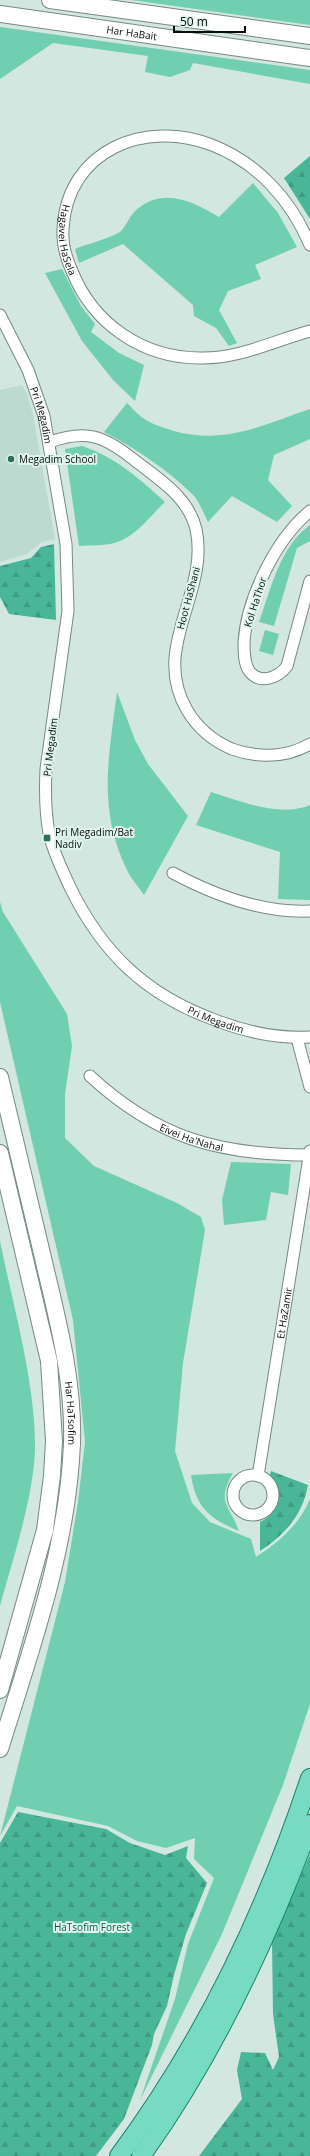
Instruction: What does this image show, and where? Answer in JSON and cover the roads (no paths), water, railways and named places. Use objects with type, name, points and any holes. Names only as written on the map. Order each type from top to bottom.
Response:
[{"type":"main road","points":[[50,0],[310,36]]},
{"type":"main road","name":"Har HaBait","points":[[0,14],[310,58]]},
{"type":"main road","name":"Har HaTsofim","points":[[0,1076],[67,1358],[72,1442],[70,1478],[62,1534],[35,1636],[0,1749]]},
{"type":"main road","name":"Har HaTsofim","points":[[0,1153],[49,1361],[54,1441],[52,1476],[45,1530],[0,1690]]},
{"type":"main road","points":[[119,2156],[165,2088],[214,2004],[277,1869],[310,1778]]},
{"type":"main road","points":[[141,2156],[193,2078],[218,2032],[269,1927],[310,1824]]},
{"type":"street","name":"Hagavei HaSela","points":[[310,245],[290,206],[254,169],[224,150],[203,142],[169,135],[144,137],[119,144],[104,153],[92,163],[73,189],[67,202],[63,230],[63,245],[68,263],[85,299],[107,324],[134,342],[149,349],[184,357],[214,358],[252,351],[310,331]]},
{"type":"street","name":"Pri Megadim","points":[[0,314],[30,376],[44,416],[50,442],[66,544],[68,583],[66,633],[46,769],[46,812],[49,833],[59,864],[83,913],[96,933],[111,952],[141,981],[159,994],[182,1007],[224,1024],[269,1036],[310,1038]]},
{"type":"street","name":"Hoot HaShani","points":[[50,442],[70,436],[81,435],[106,440],[172,490],[183,501],[191,515],[198,545],[198,559],[195,577],[177,636],[173,669],[175,684],[182,702],[200,728],[214,740],[242,753],[263,756],[277,755],[310,744]]},
{"type":"street","name":"Kol HaThor","points":[[310,511],[296,522],[275,551],[252,606],[246,627],[245,655],[246,666],[250,673],[256,677],[265,679],[274,677],[282,673],[287,666],[310,581]]},
{"type":"street","points":[[173,873],[191,882],[258,906],[277,910],[310,912]]},
{"type":"street","points":[[297,1038],[310,1087]]},
{"type":"street","name":"Eivei Ha'Nahal","points":[[90,1076],[122,1104],[146,1119],[190,1139],[212,1146],[238,1151],[278,1155],[310,1153]]},
{"type":"street","name":"Et HaZamir","points":[[258,1476],[310,1153]]},
{"type":"place","name":"Megadim School","points":[[11,459]]},
{"type":"place","name":"Pri Megadim/Bat Nadiv","points":[[47,838]]},
{"type":"park label","name":"HaTsofim Forest","points":[[92,1927]]}]
